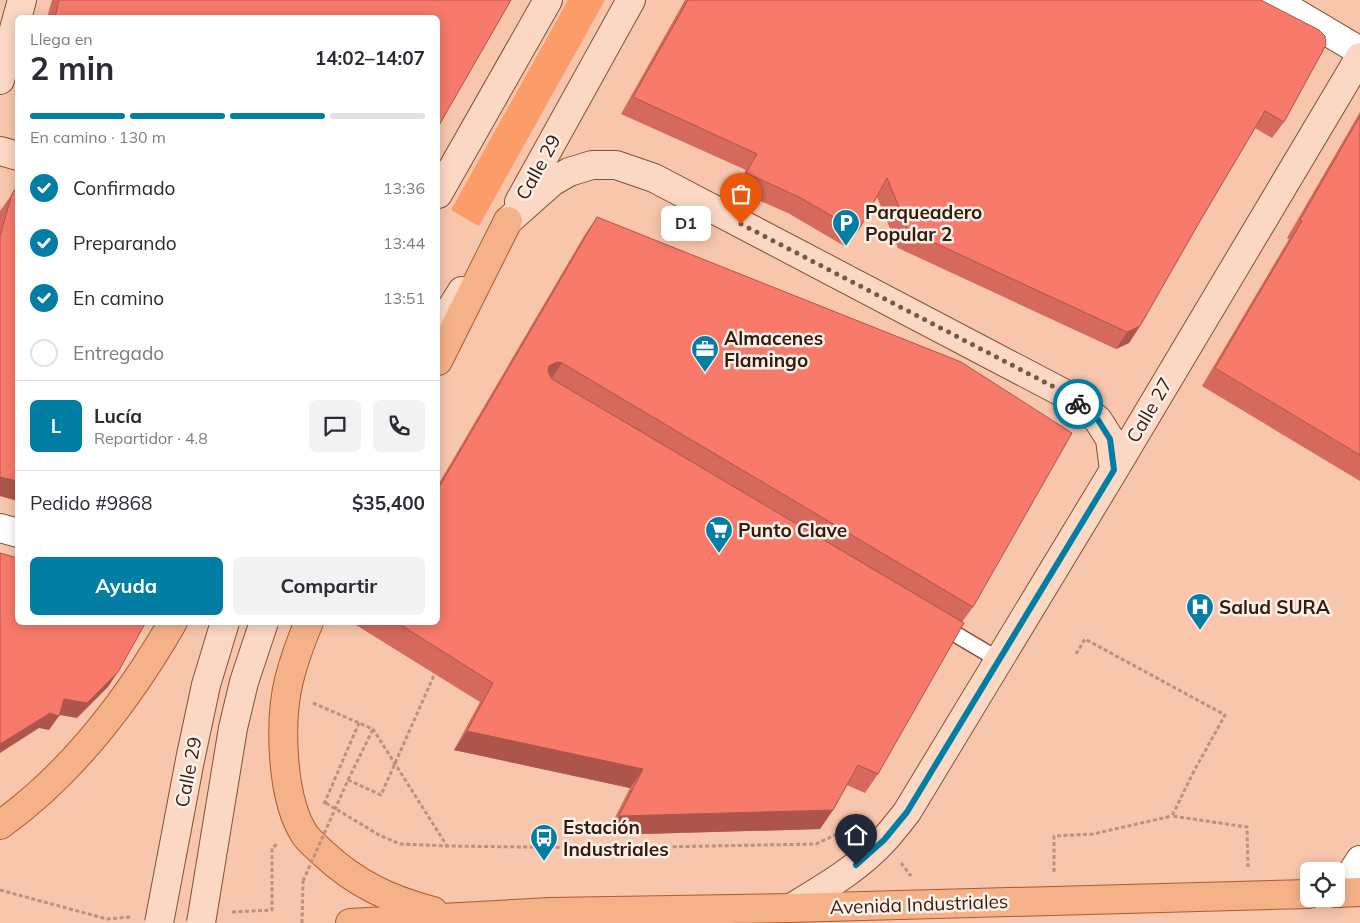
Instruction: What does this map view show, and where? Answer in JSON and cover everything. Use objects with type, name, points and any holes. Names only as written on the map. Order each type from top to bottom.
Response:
[{"type":"main road","points":[[440,357],[508,221]]},
{"type":"main road","points":[[0,825],[17,813],[62,772],[89,743],[124,700],[172,625]]},
{"type":"main road","points":[[308,625],[288,681],[284,718],[285,771],[291,805],[299,824],[307,837],[337,866],[372,890],[402,903],[454,917]]},
{"type":"main road","name":"Avenida Industriales","points":[[350,923],[550,912],[791,908],[1300,894]]},
{"type":"street","points":[[18,15],[22,0]]},
{"type":"street","points":[[440,190],[548,0]]},
{"type":"street","name":"Calle 29","points":[[440,327],[508,221],[631,0]]},
{"type":"street","points":[[1274,0],[1360,51]]},
{"type":"street","points":[[0,80],[15,25]]},
{"type":"street","name":"Calle 27","points":[[791,908],[849,870],[884,840],[907,812],[1114,470],[1360,57]]},
{"type":"street","points":[[0,151],[15,155]]},
{"type":"street","points":[[508,221],[552,182],[569,172],[592,165],[616,165],[654,178],[1069,396],[1098,420],[1110,439],[1114,470]]},
{"type":"street","points":[[0,528],[15,532]]},
{"type":"street","name":"Calle 29","points":[[159,923],[206,685],[224,625]]},
{"type":"street","name":"Calle 29","points":[[200,923],[233,728],[244,682],[263,625]]},
{"type":"street","points":[[1345,893],[1360,860]]},
{"type":"lane","points":[[925,616],[998,660]]},
{"type":"path","points":[[1076,654],[1085,639],[1225,715],[1172,816]]},
{"type":"path","points":[[348,780],[381,795],[435,673]]},
{"type":"path","points":[[287,692],[373,729],[447,846]]},
{"type":"path","points":[[358,723],[326,803],[378,835],[400,844],[605,848],[816,844],[860,823]]},
{"type":"path","points":[[302,923],[303,881],[373,729]]},
{"type":"path","points":[[1054,882],[1054,836],[1093,834],[1172,816],[1247,827],[1248,872]]},
{"type":"path","points":[[0,890],[107,919]]},
{"type":"shaded area","points":[[568,0],[605,0],[479,226],[451,210]]},
{"type":"building","points":[[59,0],[511,0],[440,124],[440,15],[56,15]]},
{"type":"building","points":[[688,0],[1261,0],[1319,30],[1325,36],[1326,45],[1284,122],[1265,111],[1140,326],[1127,332],[909,231],[887,178],[858,231],[799,197],[746,173],[757,154],[633,97]]},
{"type":"building","points":[[1360,116],[1360,455],[1215,368],[1302,221],[1300,220]]},
{"type":"building","points":[[15,189],[15,480],[0,477],[0,236]]},
{"type":"building","name":"Punto Clave","points":[[597,217],[961,362],[1072,433],[973,607],[562,363],[557,362],[549,366],[548,372],[552,379],[964,623],[878,774],[858,765],[833,810],[619,816],[643,769],[467,731],[493,683],[401,625],[440,625],[440,486]]},
{"type":"building","points":[[0,553],[15,557],[15,625],[144,625],[118,672],[87,703],[64,699],[59,716],[50,713],[0,744]]},
{"type":"way so far","points":[[741,224],[1054,387],[1078,404]]},
{"type":"place","name":"D1","points":[[741,224]]},
{"type":"place","name":"Parqueadero Popular 2","points":[[846,247]]},
{"type":"place","name":"Almacenes Flamingo","points":[[705,373]]},
{"type":"place","name":"Punto Clave","points":[[719,554]]},
{"type":"place","name":"Salud SURA","points":[[1200,631]]},
{"type":"place","name":"Estación Industriales","points":[[544,862]]},
{"type":"route","points":[[856,865],[884,840],[907,812],[1114,470],[1110,439],[1098,420],[1078,404]]}]
